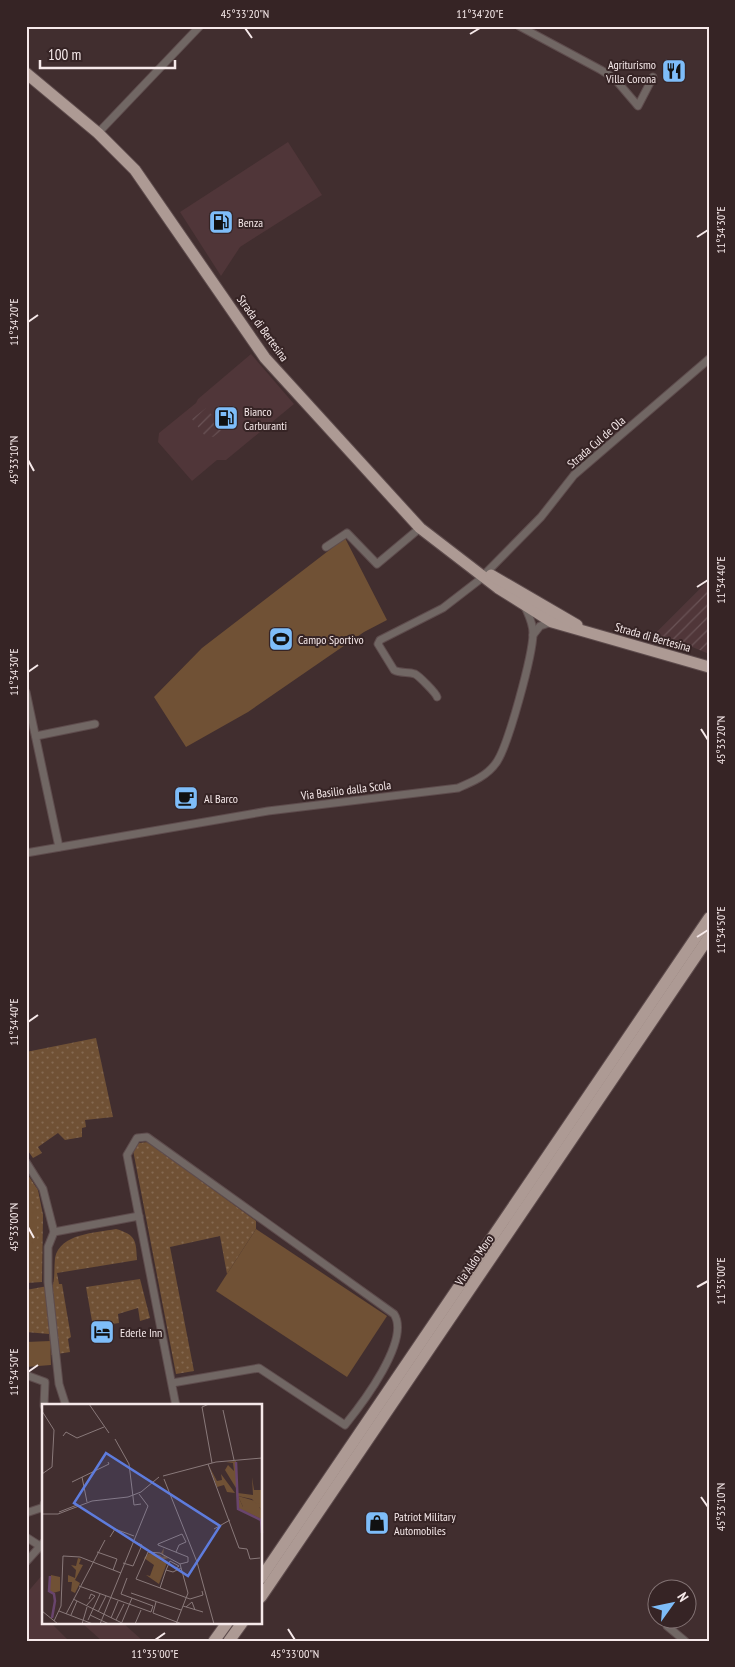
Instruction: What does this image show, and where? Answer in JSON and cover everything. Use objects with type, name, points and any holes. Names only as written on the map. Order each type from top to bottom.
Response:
[{"type":"main road","name":"Strada di Bertesina","points":[[26,73],[98,133],[135,170],[266,358],[420,528],[485,575],[525,607],[535,618],[709,667]]},
{"type":"main road","name":"Strada di Bertesina","points":[[485,575],[589,632]]},
{"type":"main road","name":"Via Aldo Moro","points":[[262,1577],[709,918]]},
{"type":"main road","name":"Via Aldo Moro","points":[[262,1596],[709,937]]},
{"type":"main road","points":[[214,1641],[226,1624]]},
{"type":"main road","points":[[228,1641],[241,1624]]},
{"type":"street","points":[[98,133],[200,26]]},
{"type":"street","points":[[519,26],[608,74],[615,79],[638,106],[653,77]]},
{"type":"street","name":"Strada Cul de Ola","points":[[485,575],[541,517],[574,476],[709,359]]},
{"type":"street","points":[[326,547],[347,533],[376,564],[420,528]]},
{"type":"street","points":[[437,697],[434,690],[424,685],[414,674],[394,670],[378,644],[380,640],[443,608],[485,575]]},
{"type":"street","points":[[535,618],[544,612],[558,620],[567,620]]},
{"type":"street","name":"Via Basilio dalla Scola","points":[[26,853],[268,811],[458,788],[480,779],[496,764],[506,745],[533,635],[535,618]]},
{"type":"street","points":[[533,635],[540,626],[552,622]]},
{"type":"street","points":[[26,692],[59,847]]},
{"type":"street","points":[[36,736],[95,724]]},
{"type":"street","points":[[172,1383],[260,1368],[345,1425],[364,1401],[392,1351],[399,1328],[399,1321],[394,1314],[147,1137],[137,1138],[127,1154],[176,1404]]},
{"type":"street","points":[[26,1162],[44,1188],[54,1232],[48,1247],[48,1282],[59,1384],[65,1404]]},
{"type":"street","points":[[54,1232],[139,1216]]},
{"type":"street","points":[[26,1375],[45,1382],[59,1384]]},
{"type":"street","points":[[44,1404],[45,1382]]},
{"type":"street","points":[[26,1513],[42,1508]]},
{"type":"street","points":[[26,1537],[42,1544],[26,1562]]},
{"type":"street","points":[[672,1630],[685,1641]]},
{"type":"shaded area","points":[[288,142],[322,195],[240,247],[221,276],[180,212]]},
{"type":"shaded area","name":"Bianco Carburanti","points":[[251,354],[294,404],[226,460],[217,460],[192,481],[158,442],[159,433]]},
{"type":"shaded area","points":[[206,408],[224,429],[213,437],[205,436],[192,419]]},
{"type":"shaded area","points":[[345,538],[387,620],[364,632],[248,712],[186,747],[154,697],[202,648]]},
{"type":"shaded area","points":[[709,580],[709,654],[690,646],[650,639]]},
{"type":"shaded area","points":[[96,1038],[113,1117],[85,1120],[86,1127],[82,1128],[82,1137],[65,1140],[58,1133],[38,1147],[42,1153],[33,1158],[26,1148],[26,1052]]},
{"type":"shaded area","points":[[148,1142],[256,1221],[256,1229],[227,1274],[220,1236],[170,1247],[194,1371],[176,1374],[133,1150],[139,1143]]},
{"type":"shaded area","points":[[26,1172],[38,1190],[43,1215],[42,1282],[26,1283]]},
{"type":"shaded area","points":[[26,1195],[37,1211],[37,1247],[26,1255]]},
{"type":"shaded area","points":[[116,1229],[134,1239],[137,1260],[57,1273],[59,1284],[62,1284],[71,1337],[68,1339],[70,1352],[51,1355],[49,1334],[26,1332],[26,1290],[53,1285],[55,1258],[58,1250],[64,1243],[89,1233]]},
{"type":"shaded area","points":[[256,1229],[387,1316],[347,1377],[216,1291]]},
{"type":"shaded area","points":[[140,1279],[150,1318],[140,1321],[138,1308],[118,1314],[119,1323],[93,1327],[86,1287]]},
{"type":"shaded area","points":[[50,1341],[51,1365],[26,1367],[26,1342]]},
{"type":"shaded area","points":[[42,1575],[42,1624],[52,1624],[69,1641],[28,1641],[26,1639],[26,1594]]},
{"type":"shaded area","points":[[83,1624],[124,1624],[143,1641],[102,1641]]},
{"type":"place","name":"Agriturismo Villa Corona","points":[[674,71]]},
{"type":"place","name":"Benza","points":[[221,222]]},
{"type":"place","name":"Bianco Carburanti","points":[[226,418]]},
{"type":"place","name":"Campo Sportivo","points":[[281,639]]},
{"type":"place","name":"Al Barco","points":[[186,798]]},
{"type":"place","name":"Ederle Inn","points":[[102,1332]]},
{"type":"place","name":"Patriot Military Automobiles","points":[[377,1523]]}]
